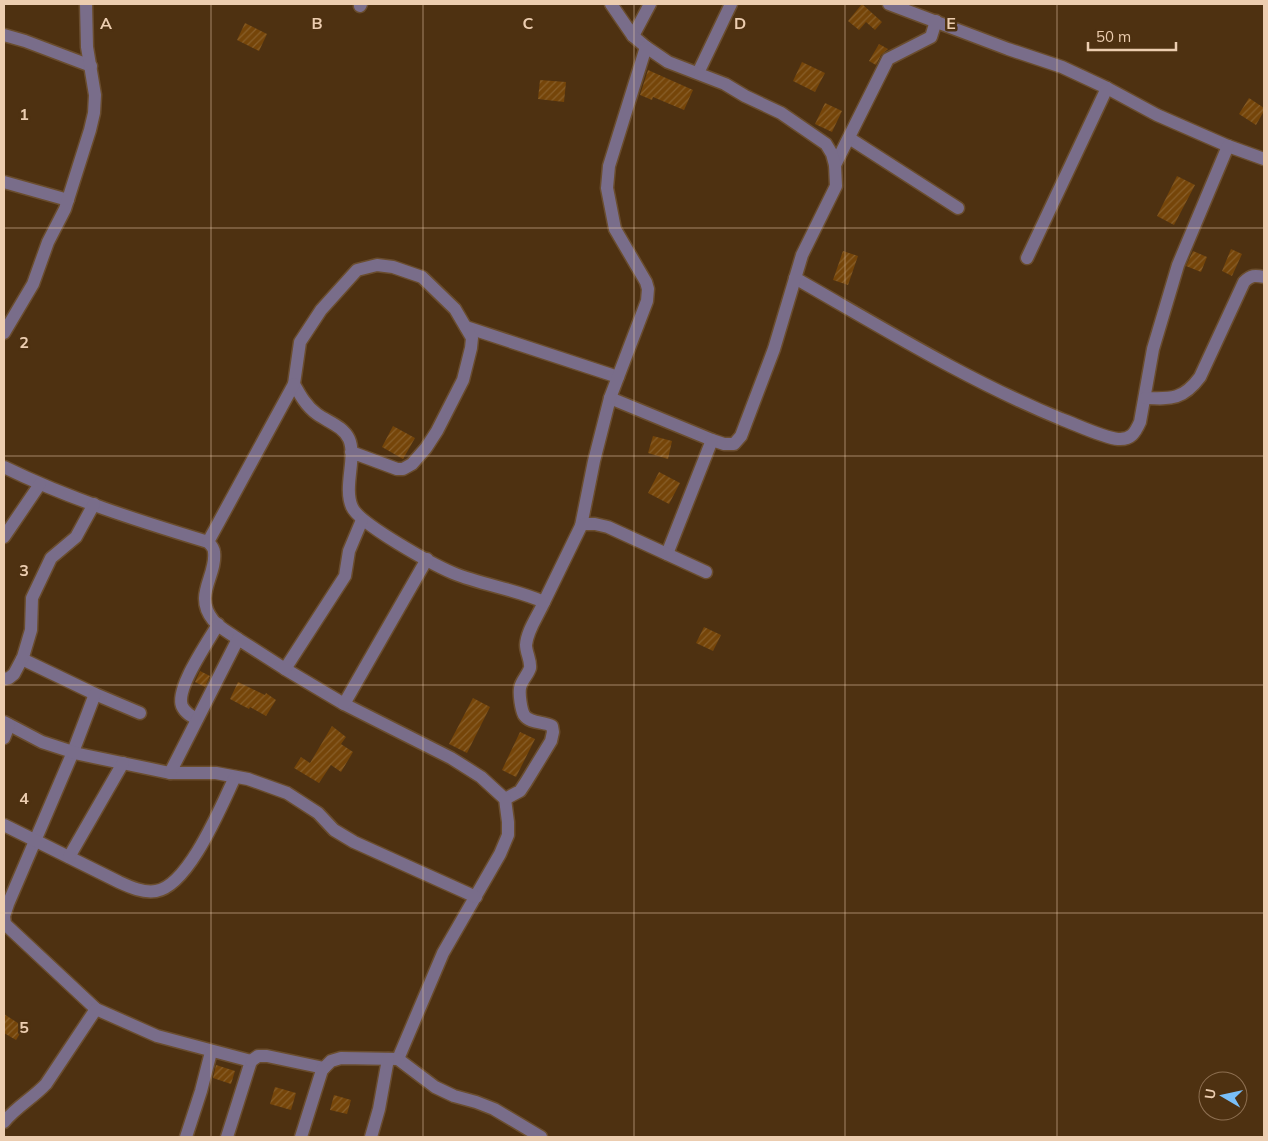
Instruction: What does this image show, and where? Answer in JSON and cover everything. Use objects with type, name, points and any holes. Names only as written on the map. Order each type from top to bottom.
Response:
[{"type":"street","points":[[4,333],[33,284],[48,242],[68,200],[94,113],[95,95],[87,47],[86,4]]},
{"type":"street","points":[[610,398],[712,440],[724,444],[734,444],[741,436],[774,349],[795,278],[809,239],[836,186],[835,165],[832,154],[826,144],[781,113],[698,73],[668,62],[633,36],[611,4]]},
{"type":"street","points":[[633,36],[650,4]]},
{"type":"street","points":[[698,73],[731,4]]},
{"type":"street","points":[[889,4],[1008,49],[1062,67],[1107,88],[1157,115],[1228,146],[1264,159]]},
{"type":"street","points":[[835,165],[888,59],[931,36],[936,21]]},
{"type":"street","points":[[4,35],[90,66]]},
{"type":"street","points":[[504,799],[520,791],[551,741],[552,726],[528,719],[524,714],[520,688],[529,670],[530,662],[526,647],[527,639],[581,526],[610,398],[647,300],[648,289],[646,282],[616,229],[608,200],[609,166],[646,47]]},
{"type":"street","points":[[1027,258],[1107,88]]},
{"type":"street","points":[[849,138],[958,208]]},
{"type":"street","points":[[795,278],[1016,401],[1091,431],[1118,439],[1130,438],[1136,432],[1140,422],[1153,349],[1178,265],[1228,146]]},
{"type":"street","points":[[4,182],[68,200]]},
{"type":"street","points":[[208,542],[294,384],[300,342],[321,310],[357,270],[376,265],[393,267],[422,277],[455,309],[472,338],[471,348],[463,380],[436,431],[417,459],[403,469],[397,469],[351,452]]},
{"type":"street","points":[[1145,398],[1169,399],[1180,396],[1192,388],[1200,377],[1244,282],[1253,275],[1264,277]]},
{"type":"street","points":[[466,327],[618,377]]},
{"type":"street","points":[[294,384],[304,402],[316,414],[342,429],[350,440],[348,488],[352,508],[362,520],[454,573],[528,595],[544,602]]},
{"type":"street","points":[[667,554],[712,440]]},
{"type":"street","points":[[4,467],[40,484],[94,504],[164,529],[208,542],[214,550],[213,562],[205,590],[206,606],[213,620],[238,639],[344,704],[451,758],[481,777],[504,799],[508,835],[500,854],[443,953],[393,1059],[371,1137]]},
{"type":"street","points":[[4,537],[40,484]]},
{"type":"street","points":[[4,679],[10,678],[14,674],[22,659],[31,630],[32,598],[51,558],[76,537],[94,504]]},
{"type":"street","points":[[285,669],[345,576],[349,551],[362,520]]},
{"type":"street","points":[[581,526],[585,524],[608,526],[706,572]]},
{"type":"street","points":[[344,704],[427,559]]},
{"type":"street","points":[[197,719],[186,712],[182,706],[181,698],[186,681],[218,624]]},
{"type":"street","points":[[170,773],[238,639]]},
{"type":"street","points":[[22,659],[140,713]]},
{"type":"street","points":[[95,694],[73,752],[4,914],[5,924],[96,1009],[157,1036],[211,1052],[251,1061]]},
{"type":"street","points":[[4,738],[6,724],[42,742],[73,752],[170,773],[216,773],[248,779],[287,793],[318,813],[334,830],[354,842],[476,897]]},
{"type":"street","points":[[69,857],[123,763]]},
{"type":"street","points":[[4,825],[136,890],[156,891],[167,887],[188,866],[202,846],[235,777]]},
{"type":"street","points":[[4,1122],[46,1084],[96,1009]]},
{"type":"street","points":[[186,1137],[202,1091],[211,1052]]},
{"type":"street","points":[[227,1137],[251,1061],[258,1056],[267,1056],[324,1068]]},
{"type":"street","points":[[301,1137],[322,1070],[331,1061],[341,1058],[393,1059],[435,1087],[454,1096],[494,1109],[541,1137]]},
{"type":"building","points":[[862,4],[882,22],[875,30],[866,22],[859,30],[848,21]]},
{"type":"building","points":[[245,23],[267,34],[259,51],[237,40]]},
{"type":"building","points":[[879,44],[888,49],[881,55],[876,65],[869,61]]},
{"type":"building","points":[[802,62],[825,73],[815,92],[793,81]]},
{"type":"building","points":[[648,70],[693,90],[684,110],[653,97],[652,100],[640,95]]},
{"type":"building","points":[[540,80],[566,82],[564,102],[538,99]]},
{"type":"building","points":[[1249,98],[1264,108],[1256,125],[1239,114]]},
{"type":"building","points":[[825,103],[842,111],[832,132],[815,124]]},
{"type":"building","points":[[1177,176],[1195,185],[1174,225],[1157,216]]},
{"type":"building","points":[[1231,249],[1242,254],[1232,276],[1222,271]]},
{"type":"building","points":[[843,251],[858,256],[848,285],[833,280]]},
{"type":"building","points":[[1193,251],[1207,257],[1201,272],[1186,266]]},
{"type":"building","points":[[393,426],[415,438],[403,459],[382,447]]},
{"type":"building","points":[[653,436],[672,441],[668,459],[648,453]]},
{"type":"building","points":[[659,472],[680,483],[669,504],[648,493]]},
{"type":"building","points":[[704,627],[721,635],[713,651],[696,643]]},
{"type":"building","points":[[200,671],[210,676],[205,687],[195,682]]},
{"type":"building","points":[[238,682],[265,695],[266,693],[276,700],[266,716],[230,699]]},
{"type":"building","points":[[473,698],[490,707],[467,753],[449,744]]},
{"type":"building","points":[[332,726],[346,737],[341,744],[353,752],[341,772],[331,765],[319,783],[294,768],[301,757],[310,763]]},
{"type":"building","points":[[520,732],[535,739],[516,777],[502,770]]},
{"type":"building","points":[[4,1014],[24,1027],[16,1040],[4,1033]]},
{"type":"building","points":[[216,1065],[235,1071],[231,1084],[213,1078]]},
{"type":"building","points":[[275,1087],[296,1093],[291,1110],[270,1104]]},
{"type":"building","points":[[334,1095],[351,1100],[347,1114],[330,1110]]}]
